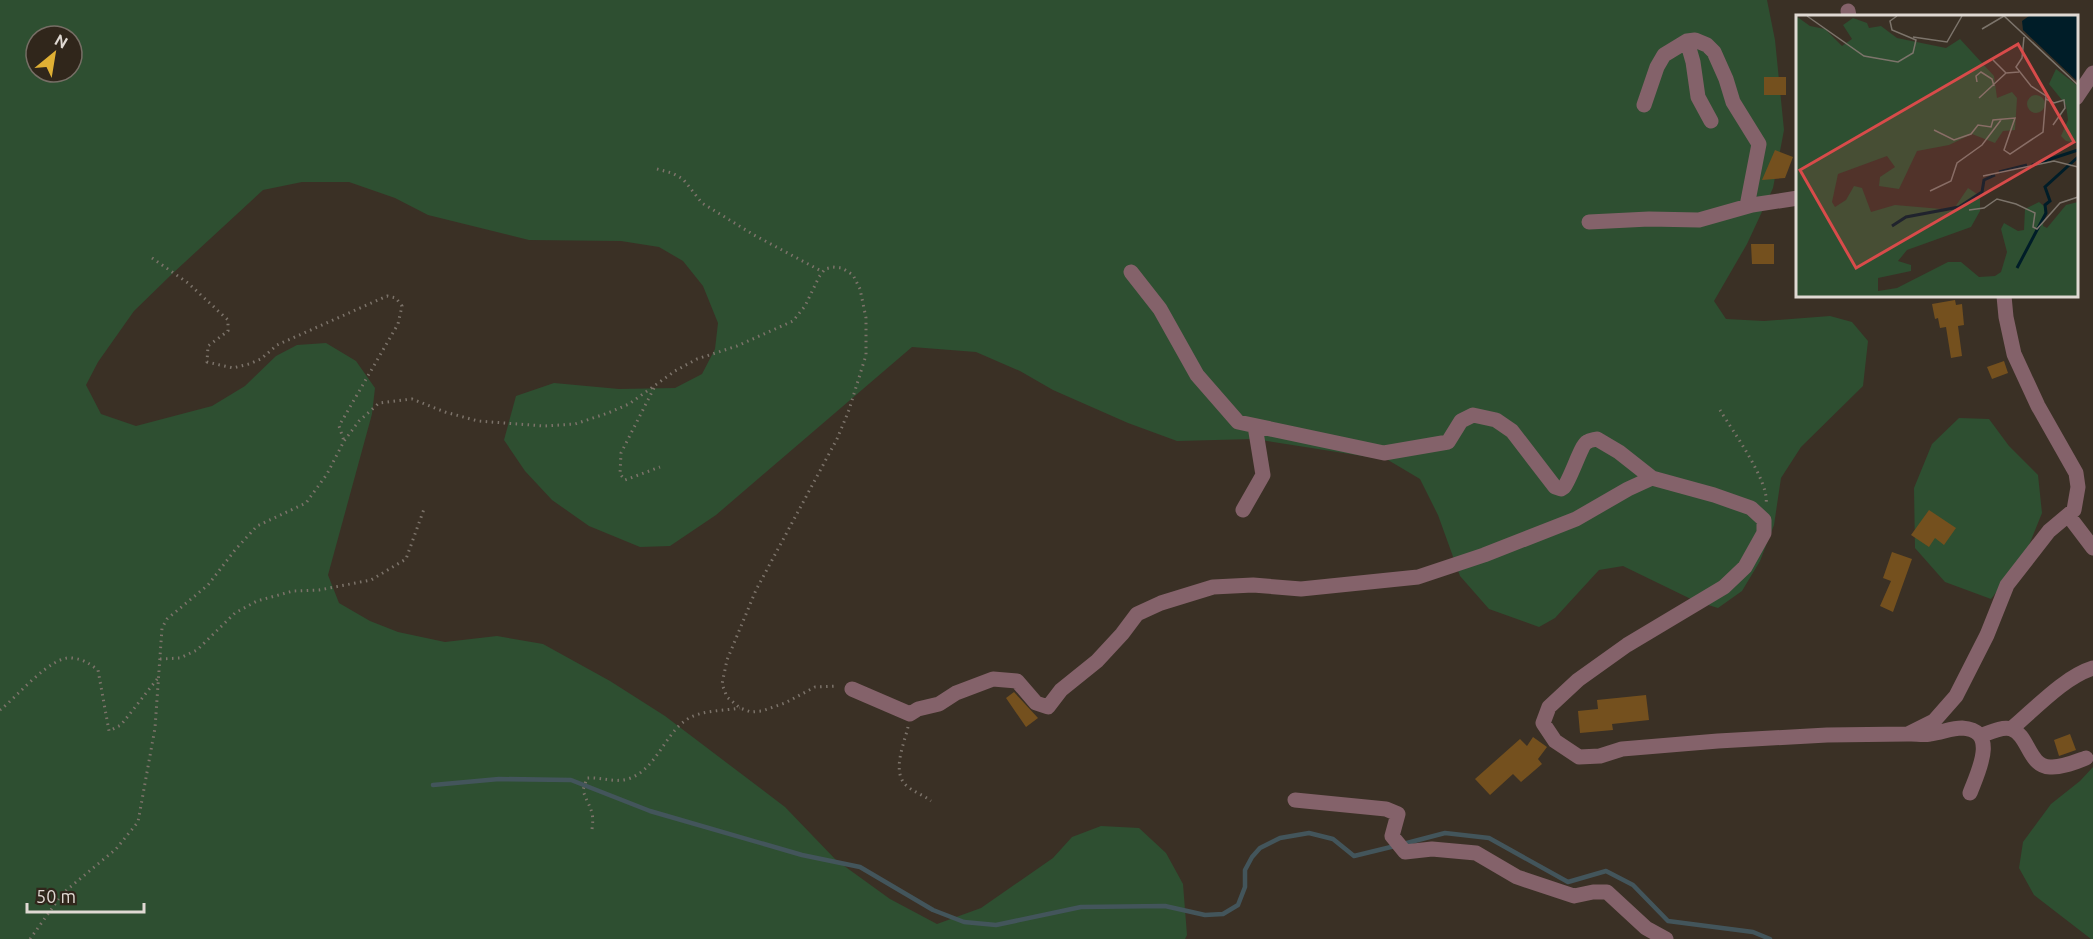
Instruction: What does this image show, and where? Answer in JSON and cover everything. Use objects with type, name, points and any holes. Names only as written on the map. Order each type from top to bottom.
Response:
[{"type":"street","points":[[1644,105],[1657,67],[1664,55],[1687,40],[1695,40],[1707,45],[1714,52],[1733,102],[1760,144],[1747,206]]},
{"type":"street","points":[[1687,40],[1698,97],[1711,121]]},
{"type":"street","points":[[2078,95],[2093,73]]},
{"type":"street","points":[[1589,222],[1648,219],[1700,220],[1747,206],[1796,198]]},
{"type":"street","points":[[1131,272],[1160,309],[1197,375],[1239,422],[1384,453],[1448,442],[1461,421],[1473,415],[1496,420],[1512,430],[1555,487],[1561,489],[1567,483],[1582,447],[1587,442],[1597,439],[1619,452],[1652,478],[1751,508],[1764,520],[1764,533],[1745,567],[1724,587],[1627,645],[1578,680],[1549,706],[1543,723],[1555,741],[1579,757],[1600,756],[1622,749],[1719,741],[1827,735],[1932,734],[1962,728],[1971,730],[1980,736],[1983,745],[1984,759],[1970,793]]},
{"type":"street","points":[[1908,734],[1934,721],[1956,696],[1988,635],[2007,585],[2049,531],[2073,510],[2078,487],[2076,473],[2038,406],[2014,354],[2004,297]]},
{"type":"street","points":[[1243,510],[1263,475],[1255,426]]},
{"type":"street","points":[[852,689],[910,714],[918,709],[939,704],[956,693],[993,679],[1017,681],[1036,703],[1048,707],[1061,690],[1097,661],[1137,614],[1161,603],[1213,587],[1253,585],[1301,589],[1418,577],[1484,555],[1576,519],[1652,478]]},
{"type":"street","points":[[2068,515],[2093,548]]},
{"type":"street","points":[[1980,736],[1997,730],[2012,729],[2069,680],[2093,668]]},
{"type":"street","points":[[2012,729],[2019,735],[2035,760],[2047,767],[2057,767],[2086,759]]},
{"type":"street","points":[[1295,800],[1386,809],[1398,814],[1392,836],[1405,852],[1432,849],[1476,853],[1517,877],[1574,896],[1607,892],[1646,928],[1666,939]]},
{"type":"path","points":[[657,170],[683,178],[702,203],[754,235],[823,272]]},
{"type":"path","points":[[152,258],[188,283],[228,320],[228,331],[208,346],[207,353],[207,362],[223,367],[233,368],[249,364],[261,359],[277,345],[387,296],[396,298],[402,306],[398,324],[339,426],[344,441]]},
{"type":"path","points":[[30,939],[63,893],[116,849],[138,822],[155,728],[162,628],[167,619],[208,585],[257,526],[306,503],[327,474],[344,441],[359,421],[379,403],[412,399],[445,412],[478,421],[575,424],[629,404],[697,359],[737,346],[793,321],[825,269],[833,267],[842,268],[854,275],[860,289],[866,318],[866,355],[849,410],[837,439],[756,590],[727,660],[722,684],[727,697],[740,708],[751,712],[762,711],[815,687],[837,686],[852,689]]},
{"type":"path","points":[[655,385],[621,453],[620,474],[625,480],[660,467]]},
{"type":"path","points":[[1720,410],[1756,468],[1767,497],[1764,520]]},
{"type":"path","points":[[160,659],[180,658],[197,650],[235,613],[257,602],[293,591],[319,591],[371,580],[406,559],[424,509]]},
{"type":"path","points":[[0,710],[51,664],[70,657],[86,661],[98,670],[109,731],[121,725],[159,676]]},
{"type":"path","points":[[592,829],[594,818],[592,807],[583,790],[587,778],[612,781],[626,780],[636,776],[651,762],[686,720],[699,714],[740,708]]},
{"type":"path","points":[[910,714],[900,760],[901,779],[905,785],[931,801]]},
{"type":"green space","points":[[0,0],[1767,0],[1775,40],[1784,130],[1773,188],[1747,244],[1714,301],[1726,319],[1764,321],[1830,316],[1852,322],[1868,341],[1863,386],[1801,447],[1781,478],[1774,525],[1760,561],[1742,591],[1718,608],[1695,601],[1623,566],[1599,570],[1555,618],[1539,627],[1489,609],[1460,576],[1438,515],[1420,479],[1388,460],[1254,439],[1177,441],[1128,423],[1053,390],[1020,371],[976,352],[912,347],[716,515],[670,546],[640,547],[589,526],[552,500],[525,471],[504,440],[516,396],[554,383],[619,389],[675,388],[702,374],[715,349],[718,323],[703,286],[683,261],[659,247],[621,241],[529,240],[428,215],[395,198],[349,182],[302,182],[263,190],[134,311],[98,362],[86,385],[101,414],[136,426],[212,406],[245,386],[276,356],[297,345],[326,343],[356,361],[375,388],[372,414],[328,575],[339,603],[370,621],[398,632],[445,642],[497,636],[543,644],[610,681],[665,716],[785,807],[836,860],[890,899],[937,924],[981,908],[1053,858],[1072,837],[1101,826],[1139,828],[1166,853],[1183,884],[1187,935],[1185,939],[0,939]]},
{"type":"green space","points":[[1959,418],[1989,419],[2009,446],[2038,475],[2042,513],[2025,555],[1991,599],[1945,582],[1915,548],[1914,488],[1932,444]]},
{"type":"green space","points":[[2093,767],[2093,939],[2091,939],[2034,895],[2019,868],[2023,842],[2051,804],[2080,781]]},
{"type":"building","points":[[1764,77],[1786,77],[1786,95],[1764,95]]},
{"type":"building","points":[[1775,150],[1793,157],[1785,178],[1762,180]]},
{"type":"building","points":[[1751,244],[1774,244],[1774,264],[1752,264]]},
{"type":"building","points":[[1955,300],[1956,305],[1962,304],[1964,325],[1958,326],[1962,356],[1951,358],[1946,327],[1940,328],[1938,318],[1935,319],[1932,304]]},
{"type":"building","points":[[2004,361],[2008,373],[1992,379],[1987,367]]},
{"type":"building","points":[[1929,510],[1956,528],[1944,545],[1935,538],[1929,547],[1911,535]]},
{"type":"building","points":[[1892,552],[1912,559],[1893,612],[1880,606],[1891,581],[1883,578]]},
{"type":"building","points":[[1014,692],[1038,718],[1026,727],[1006,698]]},
{"type":"building","points":[[1646,695],[1649,720],[1612,724],[1613,730],[1580,733],[1578,711],[1598,709],[1597,700]]},
{"type":"building","points":[[2070,734],[2076,750],[2059,756],[2054,740]]},
{"type":"building","points":[[1533,737],[1547,747],[1538,759],[1542,764],[1521,782],[1513,774],[1490,795],[1475,779],[1520,739],[1527,746]]},
{"type":"waterway","points":[[433,785],[499,779],[571,780],[650,811],[802,855],[860,867],[933,910],[964,922],[996,925],[1081,907],[1165,906],[1205,915],[1223,914],[1238,905],[1245,887],[1245,870],[1252,857],[1260,848],[1280,838],[1309,833],[1333,839],[1354,856],[1395,846]]},
{"type":"waterway","points":[[1403,844],[1445,833],[1489,838],[1568,882],[1606,871],[1633,885],[1668,921],[1753,932],[1770,939]]}]
